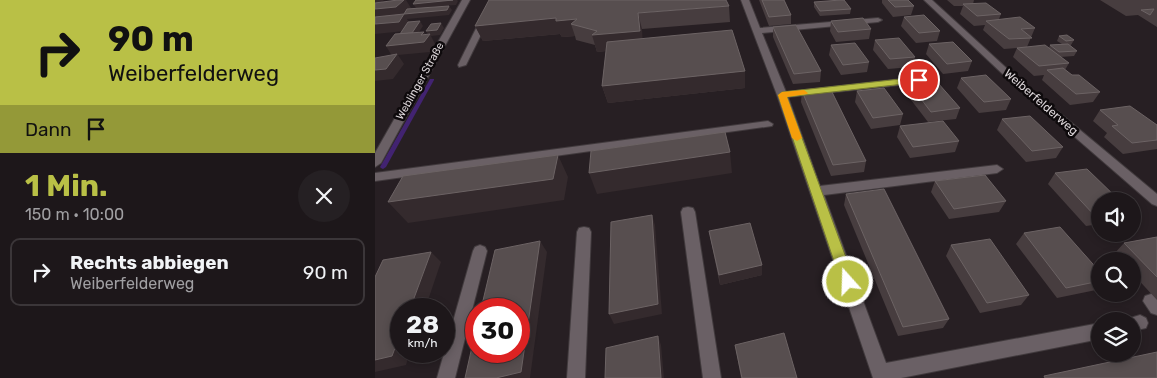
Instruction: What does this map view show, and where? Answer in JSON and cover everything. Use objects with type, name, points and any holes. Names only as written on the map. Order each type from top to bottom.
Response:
[{"type":"street","name":"Weblinger Straße","points":[[375,163],[380,144],[466,0]]},
{"type":"street","points":[[462,65],[494,0]]},
{"type":"street","points":[[745,0],[759,31],[881,376],[1091,333]]},
{"type":"street","name":"Weiberfelderweg","points":[[928,0],[1011,77],[1157,201]]},
{"type":"street","points":[[759,31],[878,20]]},
{"type":"street","points":[[782,95],[919,80]]},
{"type":"street","points":[[375,177],[768,124]]},
{"type":"street","points":[[816,192],[997,169]]},
{"type":"street","points":[[688,212],[711,378]]},
{"type":"street","points":[[576,378],[584,232]]},
{"type":"street","points":[[446,378],[480,251]]},
{"type":"building","points":[[404,0],[396,7],[375,9],[375,3]]},
{"type":"building","points":[[416,0],[453,0],[413,4]]},
{"type":"building","points":[[489,0],[726,0],[729,6],[638,13],[640,31],[592,35],[597,31],[571,24],[577,19],[556,21],[556,18],[475,26]]},
{"type":"building","points":[[762,0],[784,0],[791,15],[769,17]]},
{"type":"building","points":[[844,0],[851,9],[820,11],[814,2]]},
{"type":"building","points":[[888,0],[908,0],[914,6],[895,7]]},
{"type":"building","points":[[986,3],[1001,14],[977,16],[963,4]]},
{"type":"building","points":[[449,6],[447,10],[404,14],[407,9]]},
{"type":"building","points":[[1154,9],[1150,15],[1141,10]]},
{"type":"building","points":[[404,14],[399,22],[375,24],[375,17]]},
{"type":"building","points":[[924,15],[940,31],[919,33],[904,17]]},
{"type":"building","points":[[1020,17],[1035,28],[1021,29],[1032,38],[1009,39],[986,21]]},
{"type":"building","points":[[863,18],[871,29],[838,32],[831,21]]},
{"type":"building","points":[[420,21],[412,33],[400,34],[408,22]]},
{"type":"building","points":[[441,23],[437,30],[426,31],[431,24]]},
{"type":"building","points":[[796,25],[821,71],[794,74],[773,27]]},
{"type":"building","points":[[732,30],[745,71],[602,86],[607,42]]},
{"type":"building","points":[[424,32],[421,35],[430,34],[424,42],[386,46],[395,34]]},
{"type":"building","points":[[1067,35],[1074,40],[1066,41],[1059,36]]},
{"type":"building","points":[[899,38],[915,57],[890,59],[875,40]]},
{"type":"building","points":[[953,42],[972,61],[947,64],[929,44]]},
{"type":"building","points":[[855,43],[869,62],[843,65],[831,45]]},
{"type":"building","points":[[1068,44],[1077,51],[1059,52],[1050,45]]},
{"type":"building","points":[[1045,45],[1069,63],[1039,66],[1017,48]]},
{"type":"building","points":[[397,54],[386,69],[375,70],[375,58]]},
{"type":"building","points":[[1063,68],[1072,75],[1079,75],[1100,92],[1076,94],[1047,70]]},
{"type":"building","points":[[986,75],[1011,99],[984,102],[961,78]]},
{"type":"building","points":[[938,83],[960,108],[931,112],[911,86]]},
{"type":"building","points":[[830,88],[866,161],[833,165],[802,91]]},
{"type":"building","points":[[884,88],[903,114],[873,118],[857,91]]},
{"type":"building","points":[[1130,106],[1157,125],[1157,140],[1132,143],[1112,126],[1118,125],[1100,110]]},
{"type":"building","points":[[1030,116],[1063,147],[1032,151],[1002,119]]},
{"type":"building","points":[[943,121],[959,141],[913,147],[900,126]]},
{"type":"building","points":[[725,132],[730,152],[589,173],[591,151]]},
{"type":"building","points":[[558,155],[553,179],[388,202],[403,176]]},
{"type":"building","points":[[1087,169],[1111,192],[1091,192],[1091,212],[1055,173]]},
{"type":"building","points":[[985,175],[1006,201],[954,209],[935,181]]},
{"type":"building","points":[[884,189],[949,319],[903,327],[846,194]]},
{"type":"building","points":[[652,215],[658,304],[609,314],[611,222]]},
{"type":"building","points":[[750,223],[762,265],[719,275],[709,231]]},
{"type":"building","points":[[1060,227],[1091,262],[1091,283],[1066,288],[1024,233]]},
{"type":"building","points":[[1157,237],[1157,277],[1141,261],[1141,252],[1133,252],[1124,243],[1141,242],[1141,240]]},
{"type":"building","points":[[990,239],[1029,295],[987,303],[951,245]]},
{"type":"building","points":[[540,241],[530,310],[530,298],[484,298],[495,250]]},
{"type":"building","points":[[431,252],[414,298],[390,298],[390,356],[375,360],[375,277],[383,260]]},
{"type":"building","points":[[784,333],[797,378],[742,378],[735,345]]},
{"type":"building","points":[[658,336],[661,378],[605,378],[606,348]]},
{"type":"building","points":[[1157,352],[1157,378],[1045,378],[1044,376],[1110,362],[1141,362],[1141,355]]},
{"type":"building","points":[[468,363],[522,363],[521,372],[496,378],[465,378]]},
{"type":"waterway","points":[[383,167],[432,80]]},
{"type":"slow traffic","points":[[797,138],[782,95],[804,93]]},
{"type":"route","points":[[848,282],[782,95],[919,80]]}]
